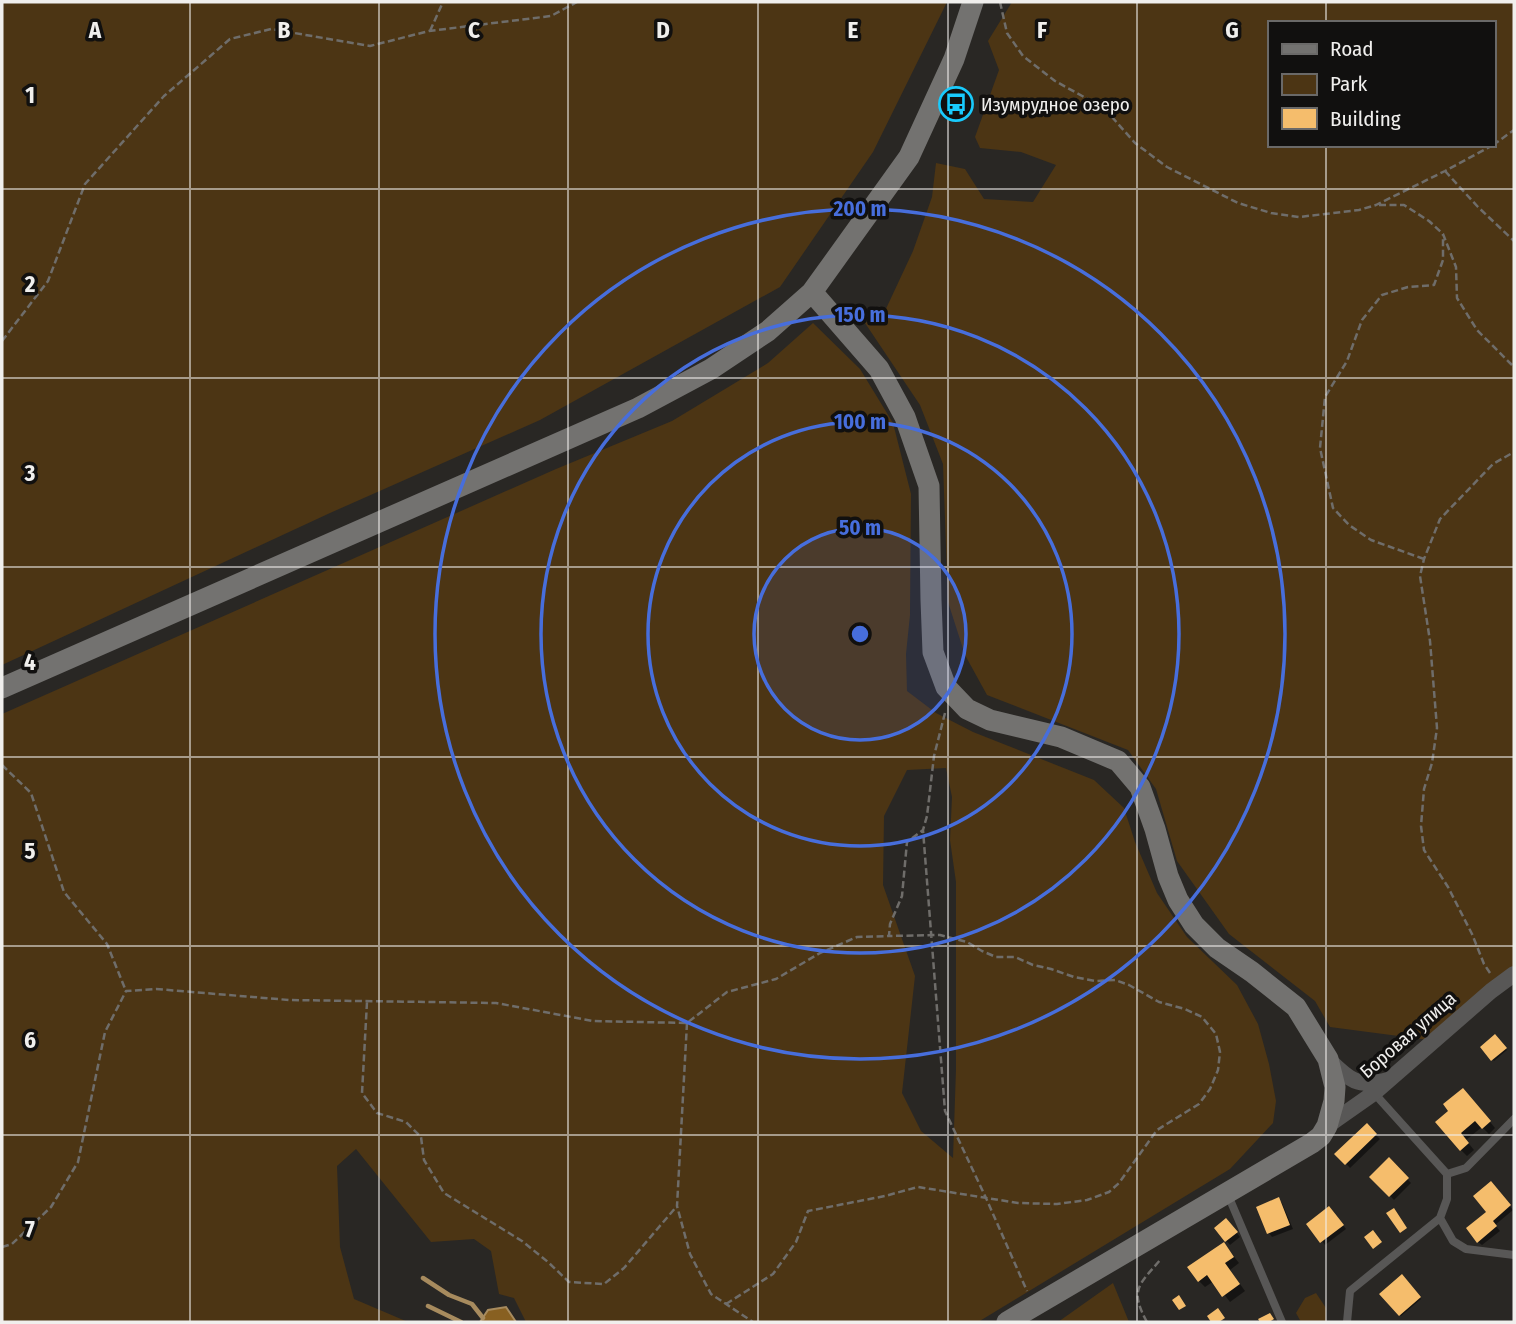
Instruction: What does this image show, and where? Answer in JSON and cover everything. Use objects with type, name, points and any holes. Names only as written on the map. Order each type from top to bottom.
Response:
[{"type":"street","points":[[2,688],[638,408],[711,369],[768,331],[812,292],[909,157],[954,59],[973,2]]},
{"type":"street","points":[[812,292],[879,369],[905,417],[929,486],[933,652],[946,687],[967,709],[990,720],[1061,737],[1118,761],[1140,787],[1168,876],[1178,900],[1194,925],[1217,948],[1296,1007],[1328,1059],[1352,1080],[1374,1083],[1388,1080]]},
{"type":"street","name":"Боровая улица","points":[[1327,1126],[1374,1093],[1514,974]]},
{"type":"street","points":[[1007,1322],[1321,1136],[1327,1126],[1334,1101],[1335,1087],[1328,1059]]},
{"type":"lane","points":[[1347,1322],[1350,1291],[1440,1218],[1447,1199],[1447,1174],[1374,1093]]},
{"type":"lane","points":[[1447,1174],[1466,1168],[1514,1119]]},
{"type":"lane","points":[[1227,1192],[1282,1322]]},
{"type":"lane","points":[[1440,1218],[1453,1241],[1466,1249],[1514,1255]]},
{"type":"path","points":[[429,31],[443,2]]},
{"type":"path","points":[[2,341],[48,281],[85,184],[164,96],[230,39],[271,29],[370,46],[429,31],[551,16],[578,2]]},
{"type":"path","points":[[1000,2],[1007,33],[1023,57],[1055,81],[1104,108],[1135,143],[1167,167],[1238,203],[1271,213],[1299,217],[1359,210],[1376,205],[1489,147]]},
{"type":"path","points":[[1495,144],[1514,130]]},
{"type":"path","points":[[1445,171],[1514,241]]},
{"type":"path","points":[[1376,205],[1404,205],[1443,234],[1456,267],[1457,298],[1477,330],[1514,367]]},
{"type":"path","points":[[1424,559],[1371,540],[1349,525],[1333,508],[1320,448],[1325,397],[1347,361],[1362,320],[1382,295],[1408,287],[1434,285],[1443,260],[1443,234]]},
{"type":"path","points":[[1498,986],[1484,964],[1448,887],[1424,850],[1421,826],[1424,789],[1432,762],[1437,728],[1430,641],[1420,576],[1440,519],[1493,464],[1514,452]]},
{"type":"path","points":[[946,709],[934,756],[923,830],[945,1111],[1034,1307]]},
{"type":"path","points":[[2,765],[31,793],[64,892],[107,944],[126,991],[105,1032],[78,1162],[51,1207],[12,1244],[2,1247]]},
{"type":"path","points":[[889,936],[890,925],[902,896],[906,842],[923,830]]},
{"type":"path","points":[[126,991],[156,989],[289,1000],[496,1003],[593,1021],[687,1023],[727,992],[776,979],[820,953],[857,937],[940,934],[967,942],[996,957],[1015,957],[1033,965],[1095,981],[1115,979],[1159,1002],[1202,1017],[1216,1034],[1220,1052],[1218,1070],[1210,1089],[1199,1104],[1157,1130],[1119,1184],[1109,1192],[1087,1200],[1057,1204],[1018,1203],[918,1187],[808,1211],[796,1242],[773,1274],[726,1304]]},
{"type":"path","points":[[367,1002],[362,1093],[377,1113],[406,1122],[421,1137],[424,1160],[444,1193],[522,1241],[569,1282],[604,1284],[624,1268],[677,1206]]},
{"type":"path","points":[[687,1023],[677,1206],[690,1254],[711,1294],[752,1322]]},
{"type":"path","points":[[1147,1322],[1137,1304],[1138,1286],[1161,1259]]},
{"type":"green space","points":[[2,2],[947,2],[873,152],[780,287],[540,420],[330,513],[2,665]]},
{"type":"green space","points":[[1012,2],[1514,2],[1514,967],[1429,1040],[1330,1027],[1315,1001],[1229,934],[1177,861],[1156,789],[1128,750],[987,695],[965,655],[948,602],[943,464],[920,405],[865,323],[884,313],[913,251],[932,197],[936,163],[965,169],[984,199],[1033,202],[1056,165],[1021,152],[980,148],[975,137],[999,70],[988,41]]},
{"type":"green space","points":[[813,323],[860,369],[893,423],[911,494],[907,691],[936,713],[973,732],[1094,780],[1124,808],[1157,893],[1187,937],[1237,985],[1258,1024],[1276,1101],[1273,1123],[1230,1169],[978,1322],[526,1322],[514,1298],[499,1294],[491,1251],[474,1239],[431,1242],[356,1149],[337,1166],[340,1247],[354,1299],[408,1322],[2,1322],[2,714],[556,469],[672,421],[768,363]],"holes":[[[946,768],[952,797],[950,840],[956,882],[953,1158],[921,1131],[902,1093],[915,976],[883,885],[884,816],[907,770]]]},
{"type":"green space","points":[[1113,1283],[1129,1322],[1058,1322]]},
{"type":"green space","points":[[1316,1293],[1326,1308],[1326,1322],[1301,1322],[1296,1313],[1305,1298]]},
{"type":"shaded area","points":[[506,1307],[516,1322],[480,1322],[488,1310]]},
{"type":"building","points":[[1495,1034],[1507,1048],[1491,1061],[1480,1047]]},
{"type":"building","points":[[1463,1088],[1491,1121],[1482,1129],[1475,1121],[1461,1133],[1469,1143],[1460,1151],[1435,1122],[1448,1111],[1443,1104]]},
{"type":"building","points":[[1367,1123],[1377,1134],[1345,1165],[1334,1154]]},
{"type":"building","points":[[1389,1157],[1409,1178],[1389,1197],[1369,1177]]},
{"type":"building","points":[[1491,1181],[1511,1205],[1493,1221],[1497,1226],[1477,1243],[1466,1228],[1486,1212],[1473,1196]]},
{"type":"building","points":[[1279,1197],[1290,1225],[1267,1234],[1256,1207]]},
{"type":"building","points":[[1329,1206],[1344,1225],[1320,1243],[1306,1224]]},
{"type":"building","points":[[1394,1208],[1407,1228],[1400,1233],[1386,1213]]},
{"type":"building","points":[[1226,1218],[1238,1232],[1225,1242],[1214,1228]]},
{"type":"building","points":[[1373,1230],[1382,1242],[1373,1249],[1364,1237]]},
{"type":"building","points":[[1224,1242],[1234,1257],[1225,1263],[1240,1284],[1222,1297],[1207,1275],[1198,1282],[1187,1267]]},
{"type":"building","points":[[1402,1274],[1421,1297],[1399,1316],[1379,1294]]},
{"type":"building","points":[[1179,1295],[1186,1306],[1179,1310],[1172,1300]]},
{"type":"building","points":[[1218,1308],[1225,1318],[1219,1322],[1211,1322],[1207,1316]]},
{"type":"building","points":[[1270,1313],[1274,1319],[1260,1322],[1258,1319]]},
{"type":"waterway","points":[[423,1278],[449,1295],[472,1304],[483,1318]]},
{"type":"waterway","points":[[428,1306],[461,1322]]},
{"type":"place","name":"Изумрудное озеро","points":[[956,104]]}]
